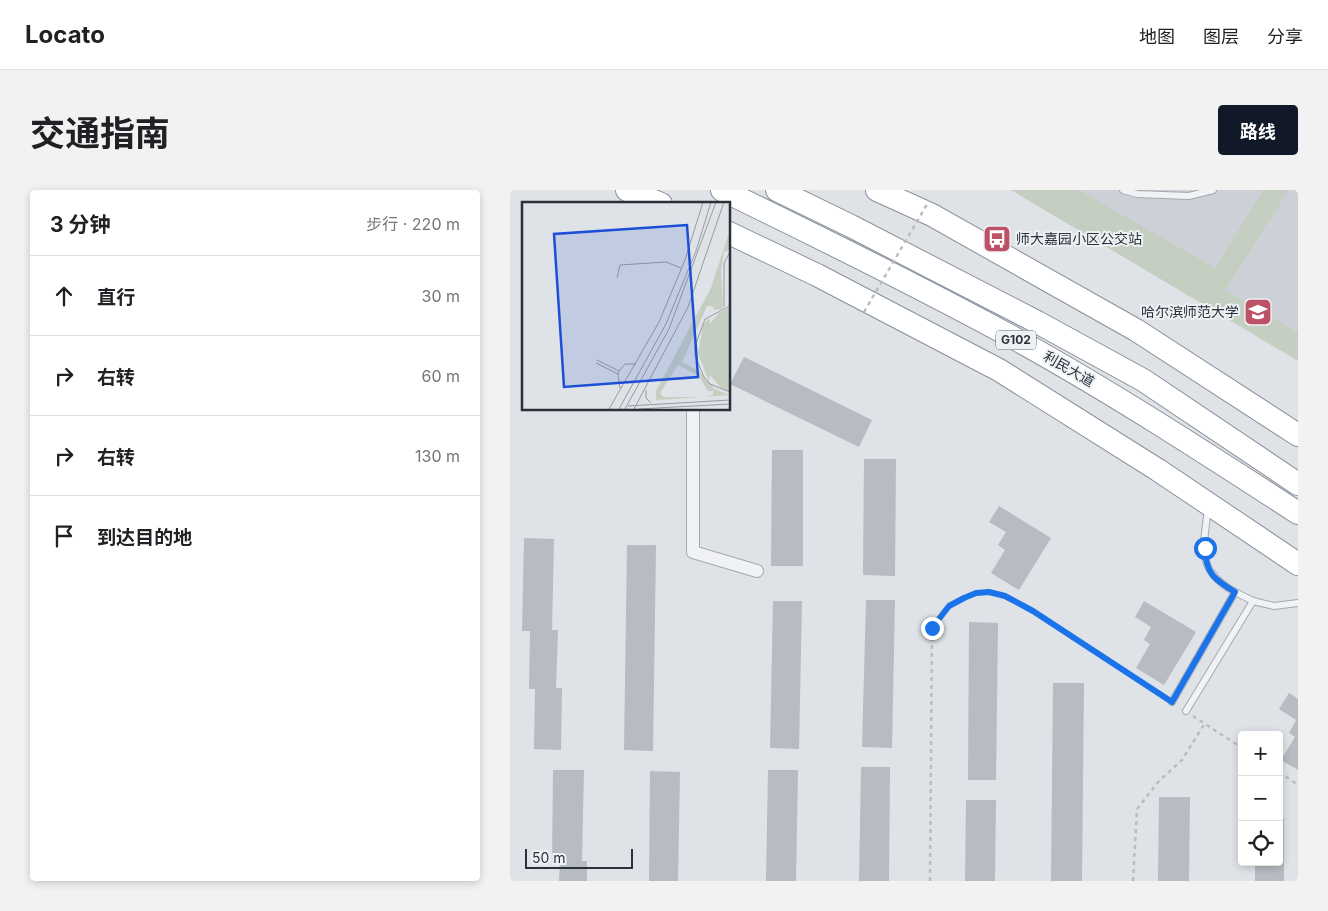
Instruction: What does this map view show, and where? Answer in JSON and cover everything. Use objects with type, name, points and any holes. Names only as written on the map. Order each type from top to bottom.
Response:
[{"type":"highway","points":[[627,190],[655,202]]},
{"type":"highway","name":"利民大道","points":[[722,190],[862,258],[1012,337],[1112,394],[1298,513]]},
{"type":"highway","name":"利民大道","points":[[777,190],[1037,322],[1143,380],[1298,484]]},
{"type":"highway","points":[[877,190],[932,215],[1136,330],[1298,435]]},
{"type":"highway","points":[[730,235],[817,275],[1000,370],[1208,503],[1298,564]]},
{"type":"street","points":[[693,410],[693,552],[757,571]]},
{"type":"lane","points":[[1123,190],[1137,194],[1189,196],[1213,190]]},
{"type":"lane","points":[[1208,503],[1205,561],[1209,571],[1215,578],[1235,592],[1253,601],[1274,606],[1298,603]]},
{"type":"lane","points":[[1172,702],[1235,592]]},
{"type":"lane","points":[[1186,711],[1253,601]]},
{"type":"path","points":[[864,312],[929,202]]},
{"type":"path","points":[[930,881],[932,628],[949,606],[976,593],[989,592],[1005,596],[1033,611],[1172,702]]},
{"type":"path","points":[[1186,711],[1238,745]]},
{"type":"path","points":[[1134,881],[1137,809],[1159,781],[1182,760],[1204,724]]},
{"type":"path","points":[[1283,775],[1298,785]]},
{"type":"shaded area","name":"哈尔滨师范大学","points":[[1011,190],[1298,190],[1298,361],[1293,356]]},
{"type":"green space","points":[[1011,190],[1079,190],[1215,268],[1263,190],[1289,190],[1225,290],[1298,333],[1298,361]]},
{"type":"building","points":[[744,357],[872,420],[859,447],[730,384]]},
{"type":"building","points":[[772,450],[803,450],[803,566],[771,566]]},
{"type":"building","points":[[864,459],[896,459],[895,576],[863,575]]},
{"type":"building","points":[[999,506],[1051,538],[1019,590],[991,573],[1005,550],[998,545],[1006,532],[989,522]]},
{"type":"building","points":[[524,538],[554,539],[552,630],[558,630],[556,688],[562,688],[561,750],[534,749],[535,689],[529,689],[530,631],[522,631]]},
{"type":"building","points":[[627,545],[656,545],[653,751],[624,750]]},
{"type":"building","points":[[866,600],[895,600],[892,748],[862,747]]},
{"type":"building","points":[[773,601],[802,601],[799,749],[770,748]]},
{"type":"building","points":[[1144,601],[1196,632],[1164,685],[1136,668],[1150,644],[1144,640],[1151,627],[1135,617]]},
{"type":"building","points":[[969,622],[998,623],[996,780],[968,780]]},
{"type":"building","points":[[1053,683],[1084,683],[1082,881],[1051,881]]},
{"type":"building","points":[[1289,693],[1298,699],[1298,770],[1283,761],[1283,757],[1295,737],[1289,733],[1296,720],[1279,709]]},
{"type":"building","points":[[861,767],[890,767],[889,881],[859,881]]},
{"type":"building","points":[[553,770],[584,770],[582,861],[587,861],[587,881],[559,881],[560,862],[552,862]]},
{"type":"building","points":[[768,770],[798,770],[796,881],[766,881]]},
{"type":"building","points":[[650,771],[680,772],[678,881],[649,881]]},
{"type":"building","points":[[1159,797],[1190,797],[1189,881],[1158,881]]},
{"type":"building","points":[[966,800],[996,800],[995,881],[965,881]]},
{"type":"building","points":[[1284,818],[1284,881],[1255,881],[1255,866],[1283,866]]},
{"type":"place","name":"师大嘉园小区公交站","points":[[997,239]]},
{"type":"place","name":"哈尔滨师范大学","points":[[1258,312]]},
{"type":"route","points":[[932,628],[949,606],[964,598],[976,593],[989,592],[1005,596],[1033,611],[1172,702],[1235,592],[1223,585],[1209,571],[1205,561],[1205,548]]}]
